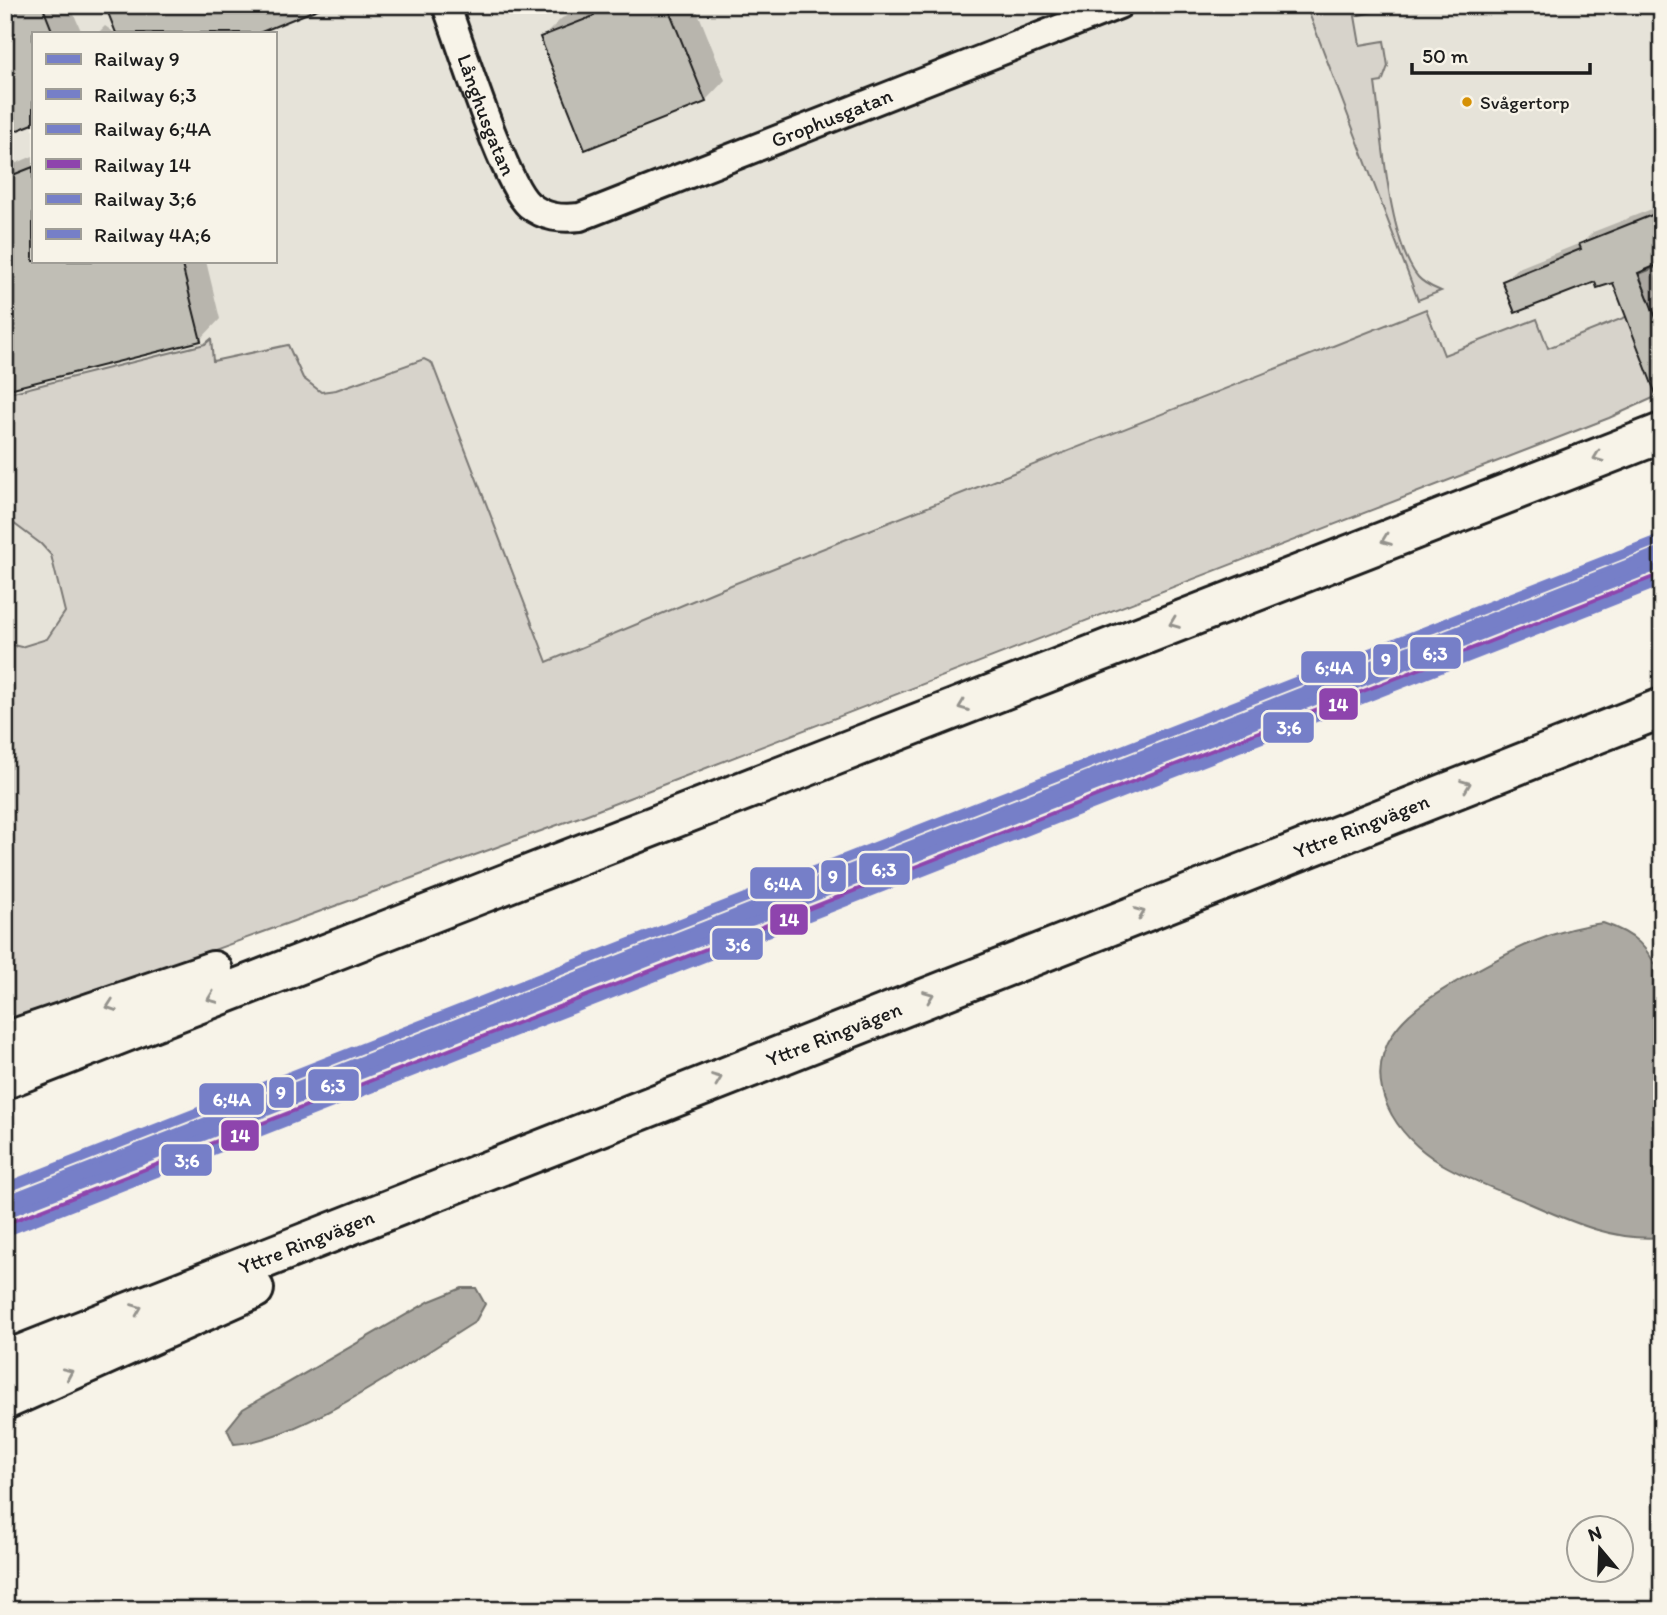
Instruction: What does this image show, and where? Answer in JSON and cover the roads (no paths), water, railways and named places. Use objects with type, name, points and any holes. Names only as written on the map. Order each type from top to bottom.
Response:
[{"type":"highway","points":[[5,1079],[1662,433]]},
{"type":"highway","name":"Yttre Ringvägen","points":[[5,1361],[1662,708]]},
{"type":"highway","points":[[5,1042],[778,778]]},
{"type":"highway","points":[[5,1400],[653,1104]]},
{"type":"street","name":"Långhusgatan","points":[[446,5],[510,176],[527,204],[543,215]]},
{"type":"street","name":"Grophusgatan","points":[[543,215],[562,219],[580,217],[1119,5]]},
{"type":"rail line","name":"6;4A","points":[[5,1188],[1658,540]]},
{"type":"rail line","name":"9","points":[[5,1201],[1662,551]]},
{"type":"rail line","name":"4A;6","points":[[5,1206],[1658,557]]},
{"type":"rail line","name":"6;3","points":[[9,1212],[1662,564]]},
{"type":"rail line","name":"14","points":[[14,1224],[1662,577]]},
{"type":"rail line","name":"3;6","points":[[9,1230],[1662,581]]},
{"type":"place","name":"Svågertorp","points":[[1467,102]]}]
